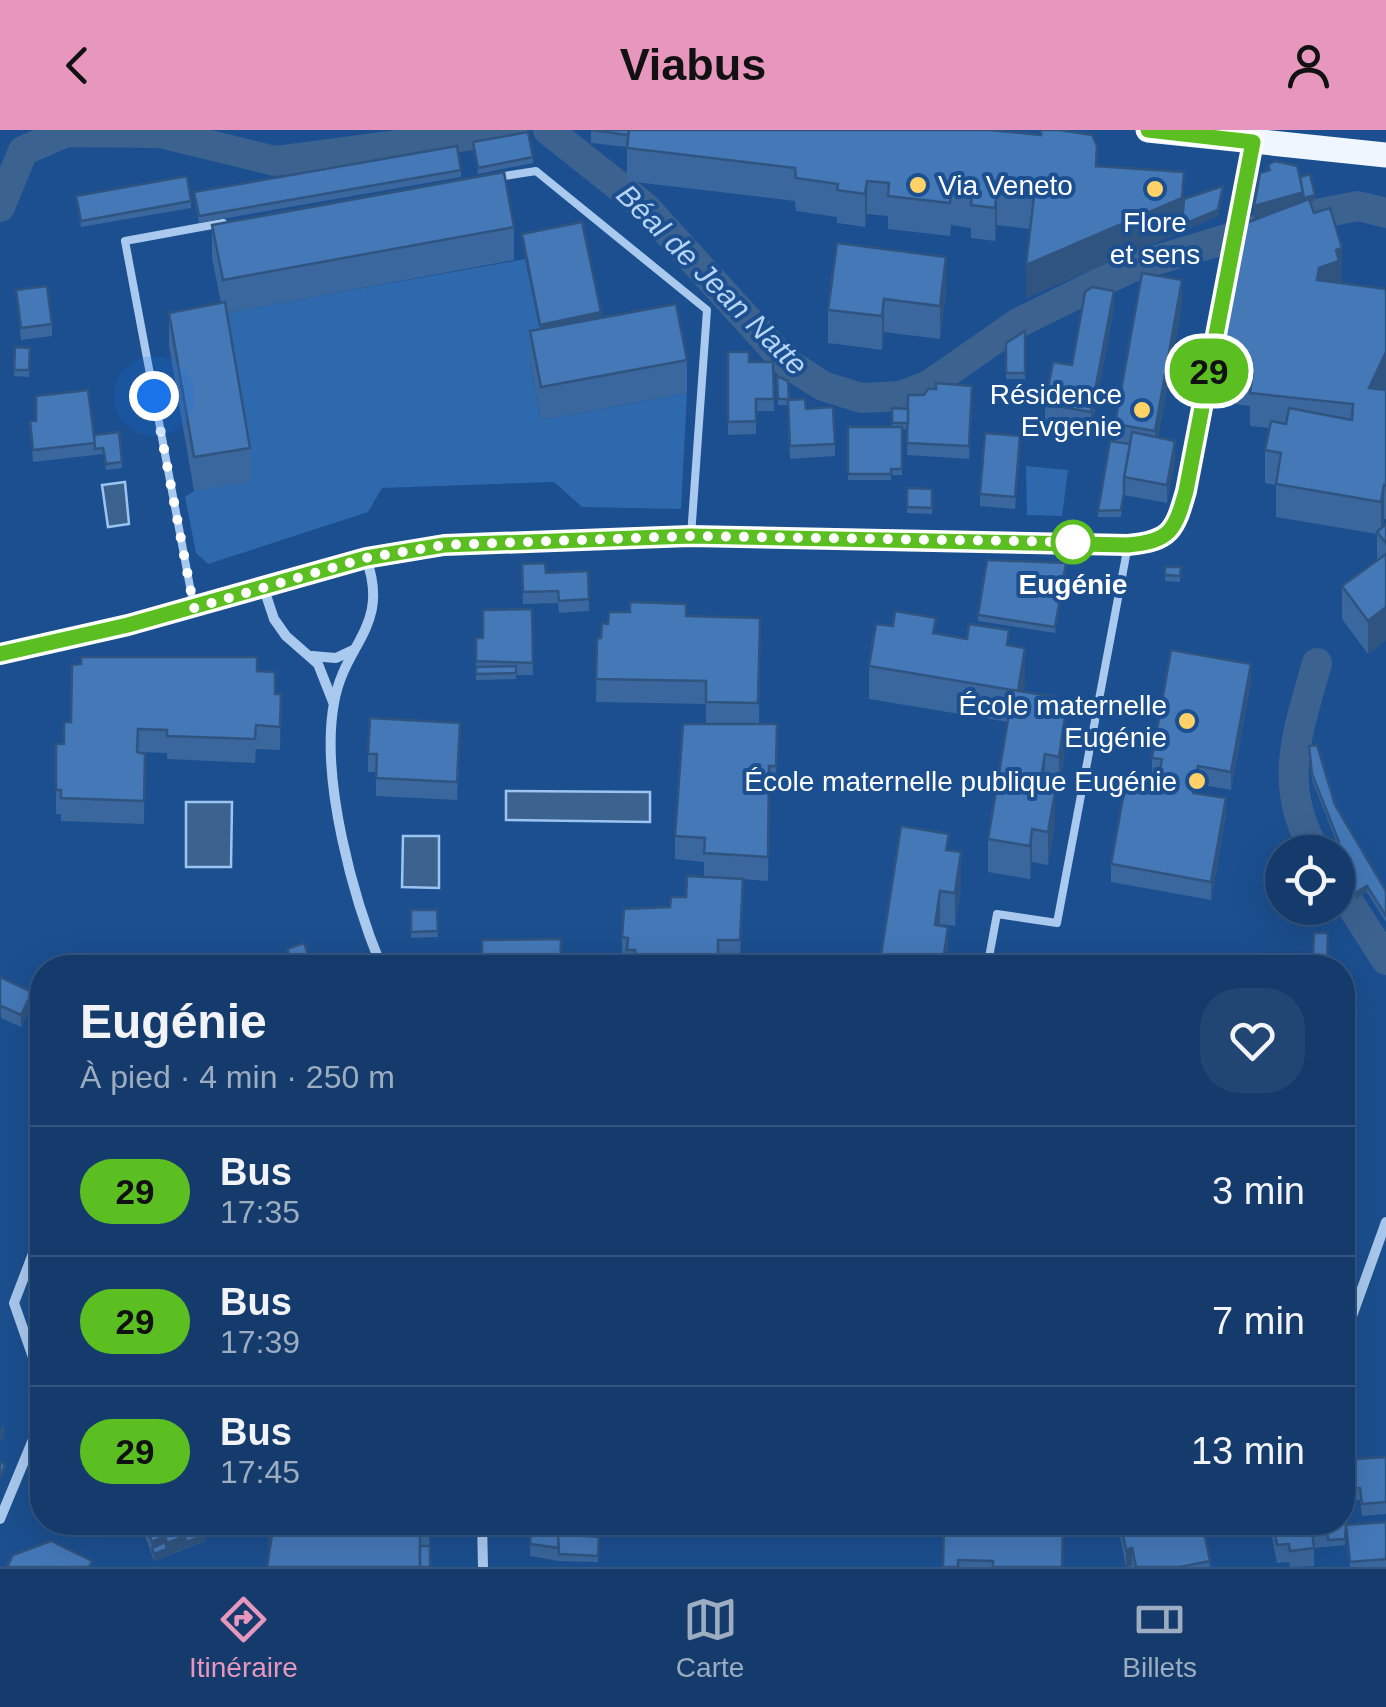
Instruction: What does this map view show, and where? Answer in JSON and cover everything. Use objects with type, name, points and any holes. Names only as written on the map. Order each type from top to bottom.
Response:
[{"type":"main road","points":[[1148,130],[1386,155]]},
{"type":"street","points":[[0,654],[194,608],[366,558],[444,545],[690,536],[1128,545],[1163,538],[1176,525],[1186,491],[1253,142]]},
{"type":"street","points":[[366,558],[376,586],[368,628],[334,703],[334,765],[348,865],[362,920],[377,955]]},
{"type":"street","points":[[264,588],[274,620],[318,664],[334,703]]},
{"type":"street","points":[[306,655],[336,658],[355,650]]},
{"type":"street","points":[[1355,1306],[1386,1222]]},
{"type":"street","points":[[30,1261],[14,1303],[30,1349]]},
{"type":"street","points":[[0,1519],[30,1447]]},
{"type":"street","points":[[482,1535],[483,1567]]},
{"type":"lane","points":[[489,179],[536,171],[706,310],[690,536]]},
{"type":"lane","points":[[194,608],[125,241],[239,220]]},
{"type":"lane","points":[[989,955],[997,914],[1058,923],[1128,545]]},
{"type":"shaded area","points":[[525,259],[540,331],[530,365],[541,420],[687,393],[681,509],[582,507],[554,482],[382,488],[368,512],[208,564],[196,553],[185,497],[194,491],[223,313]]},
{"type":"shaded area","points":[[1026,466],[1068,470],[1062,516],[1027,515]]},
{"type":"shaded area","points":[[125,482],[129,524],[108,527],[102,485]]},
{"type":"shaded area","points":[[506,791],[650,792],[650,822],[506,820]]},
{"type":"shaded area","points":[[186,802],[232,802],[231,867],[186,867]]},
{"type":"shaded area","points":[[403,836],[439,836],[439,888],[402,887]]},
{"type":"building","points":[[591,130],[629,130],[628,135]]},
{"type":"building","points":[[629,130],[989,130],[1041,135],[1041,130],[1059,130],[1092,135],[1097,146],[1096,166],[1184,172],[1182,198],[1026,265],[1034,196],[997,192],[995,208],[971,205],[972,195],[951,192],[950,203],[888,196],[889,183],[867,181],[865,194],[837,190],[838,184],[796,178],[795,168],[627,148]]},
{"type":"building","points":[[528,132],[533,157],[478,168],[473,142]]},
{"type":"building","points":[[457,146],[461,170],[199,216],[194,192]]},
{"type":"building","points":[[1275,161],[1297,166],[1304,192],[1254,206],[1260,173],[1270,170],[1268,165]]},
{"type":"building","points":[[504,172],[514,227],[223,280],[212,225]]},
{"type":"building","points":[[1310,174],[1315,195],[1304,198],[1300,177]]},
{"type":"building","points":[[187,176],[191,201],[81,221],[76,196]]},
{"type":"building","points":[[1223,186],[1218,210],[1182,225],[1184,199]]},
{"type":"building","points":[[1309,199],[1314,213],[1330,208],[1342,248],[1336,250],[1339,261],[1319,268],[1317,280],[1386,289],[1386,352],[1369,388],[1386,390],[1386,486],[1381,502],[1276,484],[1281,453],[1265,450],[1271,421],[1286,424],[1289,408],[1352,420],[1353,404],[1250,393],[1253,373],[1219,369],[1246,223]]},
{"type":"building","points":[[582,222],[601,312],[540,325],[522,234]]},
{"type":"building","points":[[837,243],[946,257],[940,306],[884,299],[882,316],[828,310]]},
{"type":"building","name":"Résidence Evgenie","points":[[1142,273],[1182,280],[1155,431],[1115,424]]},
{"type":"building","points":[[47,286],[52,324],[21,328],[16,290]]},
{"type":"building","points":[[1092,287],[1114,291],[1091,412],[1045,404],[1053,362],[1072,365],[1085,292]]},
{"type":"building","points":[[225,302],[250,448],[194,457],[169,313]]},
{"type":"building","points":[[676,304],[687,360],[541,387],[530,331]]},
{"type":"building","points":[[1025,331],[1025,373],[1006,373],[1006,343]]},
{"type":"building","points":[[15,347],[30,348],[29,370],[14,370]]},
{"type":"building","points":[[728,352],[749,352],[749,362],[773,362],[774,399],[756,399],[756,421],[728,422]]},
{"type":"building","points":[[777,376],[788,381],[789,399],[778,399]]},
{"type":"building","points":[[936,383],[972,386],[969,446],[907,443],[908,395],[924,395],[928,389],[936,389]]},
{"type":"building","points":[[88,390],[95,443],[33,450],[30,421],[36,421],[36,396]]},
{"type":"building","points":[[805,399],[806,409],[833,407],[835,444],[790,446],[788,400]]},
{"type":"building","points":[[892,408],[908,409],[908,423],[892,423]]},
{"type":"building","points":[[848,427],[902,427],[902,469],[891,469],[891,474],[848,474]]},
{"type":"building","points":[[119,432],[122,462],[106,464],[103,448],[95,449],[94,435]]},
{"type":"building","points":[[1132,432],[1175,441],[1167,485],[1124,477]]},
{"type":"building","points":[[985,433],[1020,436],[1015,497],[980,494]]},
{"type":"building","points":[[1110,441],[1130,444],[1124,493],[1121,510],[1098,511]]},
{"type":"building","points":[[907,488],[932,489],[932,508],[907,507]]},
{"type":"building","points":[[1386,524],[1386,543],[1377,532]]},
{"type":"building","points":[[1386,554],[1386,607],[1368,621],[1342,586]]},
{"type":"building","points":[[987,560],[1066,563],[1055,627],[978,615]]},
{"type":"building","points":[[545,563],[546,573],[588,571],[589,599],[559,601],[558,591],[523,592],[522,564]]},
{"type":"building","points":[[1165,567],[1181,567],[1180,576],[1165,575]]},
{"type":"building","points":[[630,602],[686,604],[686,616],[760,618],[758,703],[706,702],[706,681],[596,679],[597,638],[601,638],[602,623],[608,624],[609,612],[630,612]]},
{"type":"building","points":[[532,609],[533,663],[476,661],[476,638],[483,638],[483,610]]},
{"type":"building","points":[[895,611],[936,618],[933,633],[967,639],[969,624],[1009,630],[1007,645],[1025,648],[1018,691],[869,666],[876,624],[893,626]]},
{"type":"building","name":"École maternelle publique Eugénie","points":[[1171,650],[1251,664],[1231,772],[1198,766],[1193,793],[1226,798],[1211,882],[1111,864],[1126,781],[1157,786],[1162,759],[1152,758]]},
{"type":"building","points":[[81,657],[257,657],[257,671],[275,672],[275,694],[281,694],[280,727],[256,725],[255,739],[167,736],[167,730],[138,729],[137,752],[145,754],[144,801],[61,798],[61,790],[56,790],[56,744],[64,744],[64,722],[71,722],[72,665],[81,664]]},
{"type":"building","points":[[516,666],[516,673],[476,674],[476,667]]},
{"type":"building","points":[[1013,690],[1055,697],[1051,715],[1065,717],[1059,757],[1045,754],[1039,789],[1055,792],[1048,832],[1032,829],[1030,846],[988,839]]},
{"type":"building","points":[[370,718],[460,723],[457,782],[376,778],[377,754],[368,754]]},
{"type":"building","points":[[683,724],[777,724],[776,766],[769,766],[768,857],[704,853],[705,838],[675,836]]},
{"type":"building","points":[[1317,745],[1335,805],[1353,835],[1336,835],[1312,774],[1309,746]]},
{"type":"building","points":[[901,826],[949,834],[946,850],[961,852],[955,893],[940,891],[935,925],[948,927],[944,955],[881,955]]},
{"type":"building","points":[[1355,839],[1386,891],[1386,916],[1367,886],[1355,893]]},
{"type":"building","points":[[687,876],[743,879],[740,940],[718,940],[718,955],[636,955],[635,950],[627,950],[628,938],[622,937],[624,909],[670,907],[671,897],[686,897]]},
{"type":"building","points":[[411,910],[437,910],[438,931],[411,932]]},
{"type":"building","points":[[1314,933],[1328,933],[1327,955],[1313,955]]},
{"type":"building","points":[[561,939],[560,955],[482,955],[482,940]]},
{"type":"building","points":[[304,943],[308,955],[289,955],[287,949]]},
{"type":"building","points":[[0,977],[30,991],[21,1015],[0,1008]]},
{"type":"building","points":[[1386,1457],[1386,1502],[1362,1504],[1360,1488],[1355,1488],[1355,1459]]},
{"type":"building","points":[[1386,1522],[1386,1559],[1350,1562],[1347,1535],[1355,1535],[1355,1524]]},
{"type":"building","points":[[149,1535],[186,1536],[167,1543],[165,1536],[152,1542]]},
{"type":"building","points":[[185,1535],[206,1535],[186,1542]]},
{"type":"building","points":[[272,1535],[420,1535],[420,1567],[267,1567]]},
{"type":"building","points":[[530,1535],[558,1535],[559,1548],[530,1544]]},
{"type":"building","points":[[558,1535],[599,1537],[598,1556],[559,1554]]},
{"type":"building","points":[[944,1535],[1063,1535],[1062,1567],[993,1567],[993,1561],[958,1560],[958,1567],[943,1567]]},
{"type":"building","points":[[1123,1535],[1205,1535],[1210,1561],[1180,1567],[1136,1567],[1132,1548],[1126,1550]]},
{"type":"building","points":[[1275,1535],[1313,1535],[1314,1548],[1290,1551],[1289,1544],[1277,1545]]},
{"type":"building","points":[[1328,1535],[1345,1535],[1345,1539],[1328,1540]]},
{"type":"building","points":[[51,1541],[92,1561],[89,1567],[7,1567],[13,1555]]},
{"type":"building","points":[[165,1542],[167,1549],[154,1554],[152,1548]]},
{"type":"building","points":[[420,1546],[430,1546],[430,1567],[420,1567]]},
{"type":"waterway","name":"Béal de Jean Natte","points":[[0,207],[23,151],[66,132],[160,133],[275,161],[512,130]]},
{"type":"waterway","name":"Béal de Jean Natte","points":[[548,130],[645,207],[787,363],[823,386],[861,398],[901,396],[929,385],[1018,323],[1130,268],[1296,218],[1358,206],[1386,213]]},
{"type":"waterway","points":[[1308,835],[1297,804],[1294,758],[1317,663]]},
{"type":"waterway","points":[[1355,912],[1386,960]]},
{"type":"bus line","name":"29","points":[[0,654],[128,625],[366,558],[444,545],[690,536],[1128,545],[1163,538],[1176,525],[1186,491],[1253,142],[1148,130]]},
{"type":"place","name":"Via Veneto","points":[[918,185]]},
{"type":"place","name":"Flore et sens","points":[[1155,189]]},
{"type":"place","name":"Résidence Evgenie","points":[[1142,410]]},
{"type":"place","name":"Eugénie","points":[[1073,542]]},
{"type":"place","name":"École maternelle Eugénie","points":[[1187,721]]},
{"type":"place","name":"École maternelle publique Eugénie","points":[[1197,781]]},
{"type":"route","points":[[154,396],[194,608],[366,558],[444,545],[690,536],[1073,542]]}]
